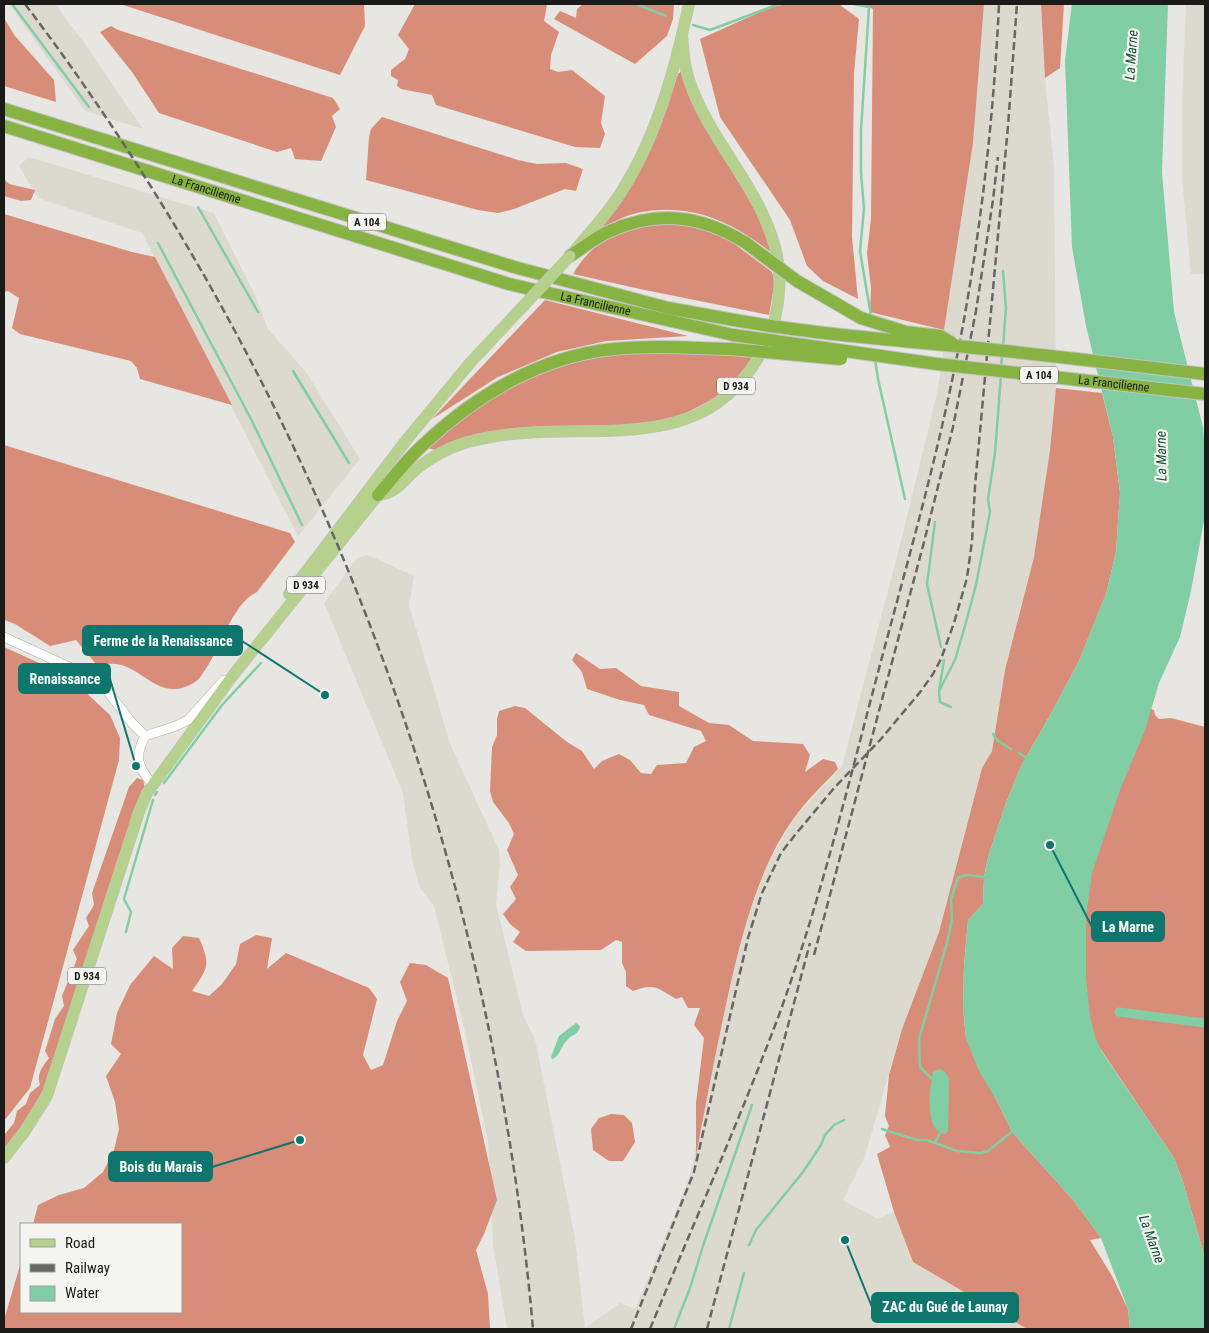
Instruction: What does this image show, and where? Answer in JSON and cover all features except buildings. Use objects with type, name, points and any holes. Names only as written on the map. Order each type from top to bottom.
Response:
[{"type":"highway","name":"La Francilienne","points":[[4,109],[514,267],[668,308],[784,329],[1205,374]]},
{"type":"highway","name":"La Francilienne","points":[[4,126],[509,284],[733,335],[873,356],[1205,394]]},
{"type":"highway","points":[[570,256],[608,232],[649,218],[676,218],[712,225],[746,243],[797,281],[861,318],[906,332],[940,336],[956,346]]},
{"type":"highway","points":[[378,495],[422,445],[455,416],[484,396],[514,379],[588,353],[613,349],[684,347],[731,349],[860,361],[873,356]]},
{"type":"main road","points":[[682,34],[689,4]]},
{"type":"main road","name":"D 934","points":[[4,1158],[25,1131],[47,1096],[139,812],[157,773],[227,676],[384,469],[470,363],[570,256],[603,218],[623,190],[639,162],[662,107],[682,34]]},
{"type":"main road","name":"D 934","points":[[152,784],[234,674],[378,495],[390,492],[435,455],[485,438],[545,431],[624,431],[655,428],[683,420],[708,410],[726,397],[759,358],[770,334],[779,289],[780,273],[773,238],[758,203],[698,103],[688,78],[682,34]]},
{"type":"street","points":[[4,637],[102,684],[132,723],[145,736]]},
{"type":"street","points":[[152,784],[139,764],[140,747],[145,736],[188,720],[227,676]]},
{"type":"shaded area","points":[[9,4],[55,4],[85,44],[143,129],[85,111]]},
{"type":"shaded area","points":[[120,4],[364,4],[365,26],[340,75]]},
{"type":"shaded area","points":[[415,4],[547,5],[544,21],[559,32],[551,55],[550,69],[558,72],[572,70],[605,96],[601,123],[605,134],[600,148],[575,147],[436,105],[432,95],[401,89],[397,86],[398,80],[391,76],[391,70],[405,59],[409,49],[398,35]]},
{"type":"shaded area","points":[[583,4],[674,4],[673,19],[667,36],[635,64],[554,19],[560,11],[576,18],[577,9]]},
{"type":"shaded area","points":[[787,4],[840,5],[859,19],[854,73],[852,237],[858,299],[823,281],[807,266],[790,220],[720,117],[700,39],[771,7]]},
{"type":"shaded area","points":[[863,4],[984,4],[973,143],[944,330],[870,312],[871,288],[867,253],[871,219],[873,9]]},
{"type":"shaded area","points":[[984,4],[1041,4],[1045,78],[1054,167],[1056,388],[1050,450],[1034,557],[1005,670],[992,751],[982,768],[939,932],[902,1029],[865,1156],[843,1200],[878,1219],[894,1212],[913,1262],[1027,1329],[507,1329],[493,1244],[488,1142],[465,1032],[434,906],[420,888],[412,860],[403,793],[324,603],[357,558],[368,555],[414,576],[409,605],[450,744],[499,850],[500,865],[496,904],[523,1015],[535,1039],[575,1238],[585,1328],[620,1303],[635,1309],[686,1187],[692,1167],[736,961],[749,915],[767,865],[794,818],[842,766],[903,533],[936,397],[943,359],[944,330],[973,143]]},
{"type":"shaded area","points":[[1041,4],[1064,4],[1060,68],[1045,78]]},
{"type":"shaded area","points":[[1186,4],[1205,4],[1205,274],[1191,274],[1182,179],[1182,102]]},
{"type":"shaded area","points":[[4,18],[15,36],[54,80],[56,102],[4,86]]},
{"type":"shaded area","points":[[111,26],[118,30],[333,98],[340,109],[332,116],[336,127],[321,161],[295,159],[291,148],[277,152],[159,113],[132,72],[100,32]]},
{"type":"shaded area","points":[[681,71],[694,108],[752,198],[772,253],[725,223],[692,212],[656,210],[637,213],[621,218],[595,231],[635,179],[650,151],[678,74]]},
{"type":"shaded area","points":[[382,117],[518,160],[537,164],[566,163],[583,169],[576,191],[565,189],[514,209],[498,213],[478,210],[366,180],[371,129]]},
{"type":"shaded area","points":[[29,157],[214,213],[255,295],[268,329],[306,372],[360,459],[298,536],[142,233],[38,198],[19,166]]},
{"type":"shaded area","points":[[4,179],[9,184],[35,190],[31,200],[21,201],[4,196]]},
{"type":"shaded area","points":[[4,214],[155,257],[232,405],[140,379],[137,368],[131,361],[20,334],[12,328],[19,298],[8,291],[4,292]]},
{"type":"shaded area","points":[[665,221],[706,229],[732,242],[772,272],[775,281],[769,315],[573,274],[591,251],[601,243],[624,232]]},
{"type":"shaded area","points":[[545,300],[688,336],[606,341],[557,352],[498,377],[432,419]]},
{"type":"shaded area","points":[[632,353],[757,355],[717,397],[686,413],[652,423],[531,427],[469,438],[435,450],[428,448],[466,414],[511,386],[555,366],[596,355]]},
{"type":"shaded area","points":[[1056,388],[1102,393],[1113,437],[1120,493],[1116,552],[1106,594],[1079,661],[1021,766],[1006,803],[988,857],[984,877],[983,904],[968,920],[963,1008],[966,1038],[1012,1132],[1074,1201],[1101,1238],[1090,1240],[1112,1276],[1128,1309],[1130,1329],[1027,1329],[913,1262],[894,1212],[877,1154],[890,1147],[885,1135],[889,1126],[885,1116],[889,1075],[902,1029],[939,932],[982,768],[992,751],[1005,670],[1034,557],[1050,450]]},
{"type":"shaded area","points":[[4,445],[290,533],[295,542],[257,592],[248,597],[241,605],[202,675],[195,682],[184,687],[165,688],[122,665],[96,664],[76,640],[50,646],[15,624],[4,620]]},
{"type":"shaded area","points":[[4,647],[59,672],[83,690],[110,715],[120,738],[119,760],[30,1088],[4,1121]]},
{"type":"shaded area","points":[[576,653],[600,669],[616,668],[641,686],[679,692],[679,706],[709,723],[729,725],[753,741],[803,744],[810,755],[805,772],[823,759],[835,762],[838,769],[794,818],[771,857],[761,879],[746,924],[729,991],[696,1156],[696,1103],[704,1038],[694,1025],[700,1008],[688,1008],[682,997],[676,999],[656,988],[646,987],[633,991],[626,986],[626,972],[622,963],[622,942],[616,940],[601,950],[526,951],[513,942],[520,932],[510,924],[503,914],[516,899],[510,887],[518,875],[507,850],[514,834],[509,823],[493,802],[490,791],[492,747],[497,735],[499,711],[515,706],[525,708],[567,742],[582,751],[594,769],[602,761],[619,754],[630,760],[641,773],[651,774],[657,765],[686,763],[694,747],[706,741],[701,731],[649,715],[644,705],[620,700],[587,689],[582,672],[572,660]]},
{"type":"shaded area","points":[[1148,708],[1154,710],[1155,715],[1159,719],[1171,718],[1205,727],[1205,1258],[1174,1158],[1087,1029],[1081,906],[1128,745]]},
{"type":"shaded area","points":[[137,778],[143,780],[145,789],[49,1079],[30,1114],[4,1151],[4,1135],[14,1123],[17,1111],[26,1104],[30,1093],[40,1085],[39,1077],[42,1067],[49,1058],[45,1051],[55,1019],[64,1006],[62,996],[77,959],[73,950],[89,926],[86,918],[94,905],[92,893],[129,787]]},
{"type":"shaded area","points":[[256,935],[272,938],[267,969],[286,953],[369,988],[377,999],[363,1055],[371,1070],[383,1065],[397,1021],[407,1001],[400,982],[410,963],[426,965],[448,978],[497,1200],[476,1250],[488,1294],[490,1329],[4,1329],[4,1320],[20,1265],[20,1313],[182,1313],[182,1223],[33,1223],[38,1205],[59,1195],[84,1188],[103,1172],[114,1150],[119,1129],[115,1102],[106,1076],[121,1054],[111,1044],[117,1013],[130,985],[154,956],[173,969],[172,948],[183,936],[199,938],[205,954],[206,966],[202,977],[192,991],[209,996],[222,984],[236,964],[240,944]]},
{"type":"shaded area","points":[[611,1114],[624,1115],[632,1123],[635,1142],[623,1161],[609,1161],[593,1150],[591,1129],[599,1118]]},
{"type":"water","points":[[1072,4],[1168,4],[1162,172],[1174,312],[1203,427],[1205,515],[1191,591],[1180,637],[1159,683],[1145,730],[1120,790],[1092,873],[1086,917],[1086,977],[1090,1017],[1095,1037],[1102,1052],[1174,1158],[1183,1182],[1205,1258],[1205,1329],[1130,1329],[1128,1309],[1101,1238],[1074,1201],[1012,1132],[978,1069],[966,1038],[963,1008],[968,920],[983,904],[984,877],[988,857],[1006,803],[1021,766],[1079,661],[1106,594],[1116,552],[1120,493],[1113,437],[1086,326],[1072,247],[1065,60]]},
{"type":"water","points":[[576,1023],[580,1026],[577,1033],[565,1042],[557,1056],[552,1059],[551,1057],[559,1036]]},
{"type":"water","points":[[939,1069],[944,1071],[949,1078],[948,1131],[945,1134],[938,1131],[933,1125],[930,1108],[933,1072]]},
{"type":"waterway","points":[[12,4],[89,107]]},
{"type":"waterway","points":[[636,4],[666,16]]},
{"type":"waterway","points":[[693,25],[710,30],[779,4]]},
{"type":"waterway","points":[[853,4],[869,7],[861,130],[861,172],[864,209],[860,251],[871,316]]},
{"type":"waterway","points":[[198,207],[258,312]]},
{"type":"waterway","points":[[158,243],[252,421],[302,525]]},
{"type":"waterway","points":[[1003,271],[1006,308],[1003,347]]},
{"type":"waterway","points":[[1001,367],[1002,355]]},
{"type":"waterway","points":[[875,359],[905,499]]},
{"type":"waterway","points":[[293,371],[349,463]]},
{"type":"waterway","points":[[939,691],[955,660],[976,585],[990,512],[988,499],[995,453],[1001,375]]},
{"type":"waterway","points":[[935,522],[927,584],[941,647]]},
{"type":"waterway","points":[[944,660],[939,691],[940,702],[951,707]]},
{"type":"waterway","points":[[164,783],[222,705],[261,663]]},
{"type":"waterway","points":[[993,734],[997,740],[1011,749]]},
{"type":"waterway","points":[[1019,753],[1028,759]]},
{"type":"waterway","points":[[126,932],[131,912],[124,899],[153,800]]},
{"type":"waterway","points":[[933,1080],[920,1067],[919,1039],[947,943],[952,919],[951,899],[958,878],[966,875],[986,877]]},
{"type":"waterway","points":[[1119,1012],[1205,1023]]},
{"type":"waterway","points":[[674,1329],[690,1288],[752,1105]]},
{"type":"waterway","points":[[749,1245],[756,1230],[803,1172],[821,1145],[825,1135],[834,1125],[844,1120]]},
{"type":"waterway","points":[[882,1129],[917,1140],[927,1140],[957,1151],[980,1153],[988,1151],[1014,1130]]},
{"type":"waterway","points":[[935,1143],[941,1131]]},
{"type":"waterway","points":[[729,1329],[744,1273]]},
{"type":"railway","points":[[25,4],[128,151],[221,305],[302,465],[372,630],[430,800],[477,974],[511,1150],[533,1329]]},
{"type":"railway","points":[[650,1329],[748,1094],[779,1015],[807,932],[832,847],[916,529],[952,381],[977,241],[993,99],[999,4]]},
{"type":"railway","points":[[631,1329],[694,1172],[748,938],[762,893],[781,853],[795,835],[835,787],[881,739],[921,691],[941,659],[954,623],[967,578],[972,541],[975,486],[1008,126],[1017,4]]},
{"type":"railway","points":[[814,955],[953,427],[976,311],[998,157]]},
{"type":"railway","points":[[707,1329],[810,943]]},
{"type":"place","name":"Ferme de la Renaissance","points":[[325,695]]},
{"type":"place","name":"Renaissance","points":[[136,766]]},
{"type":"place","name":"La Marne","points":[[1050,845]]},
{"type":"place","name":"Bois du Marais","points":[[300,1140]]},
{"type":"place","name":"ZAC du Gué de Launay","points":[[845,1240]]}]
